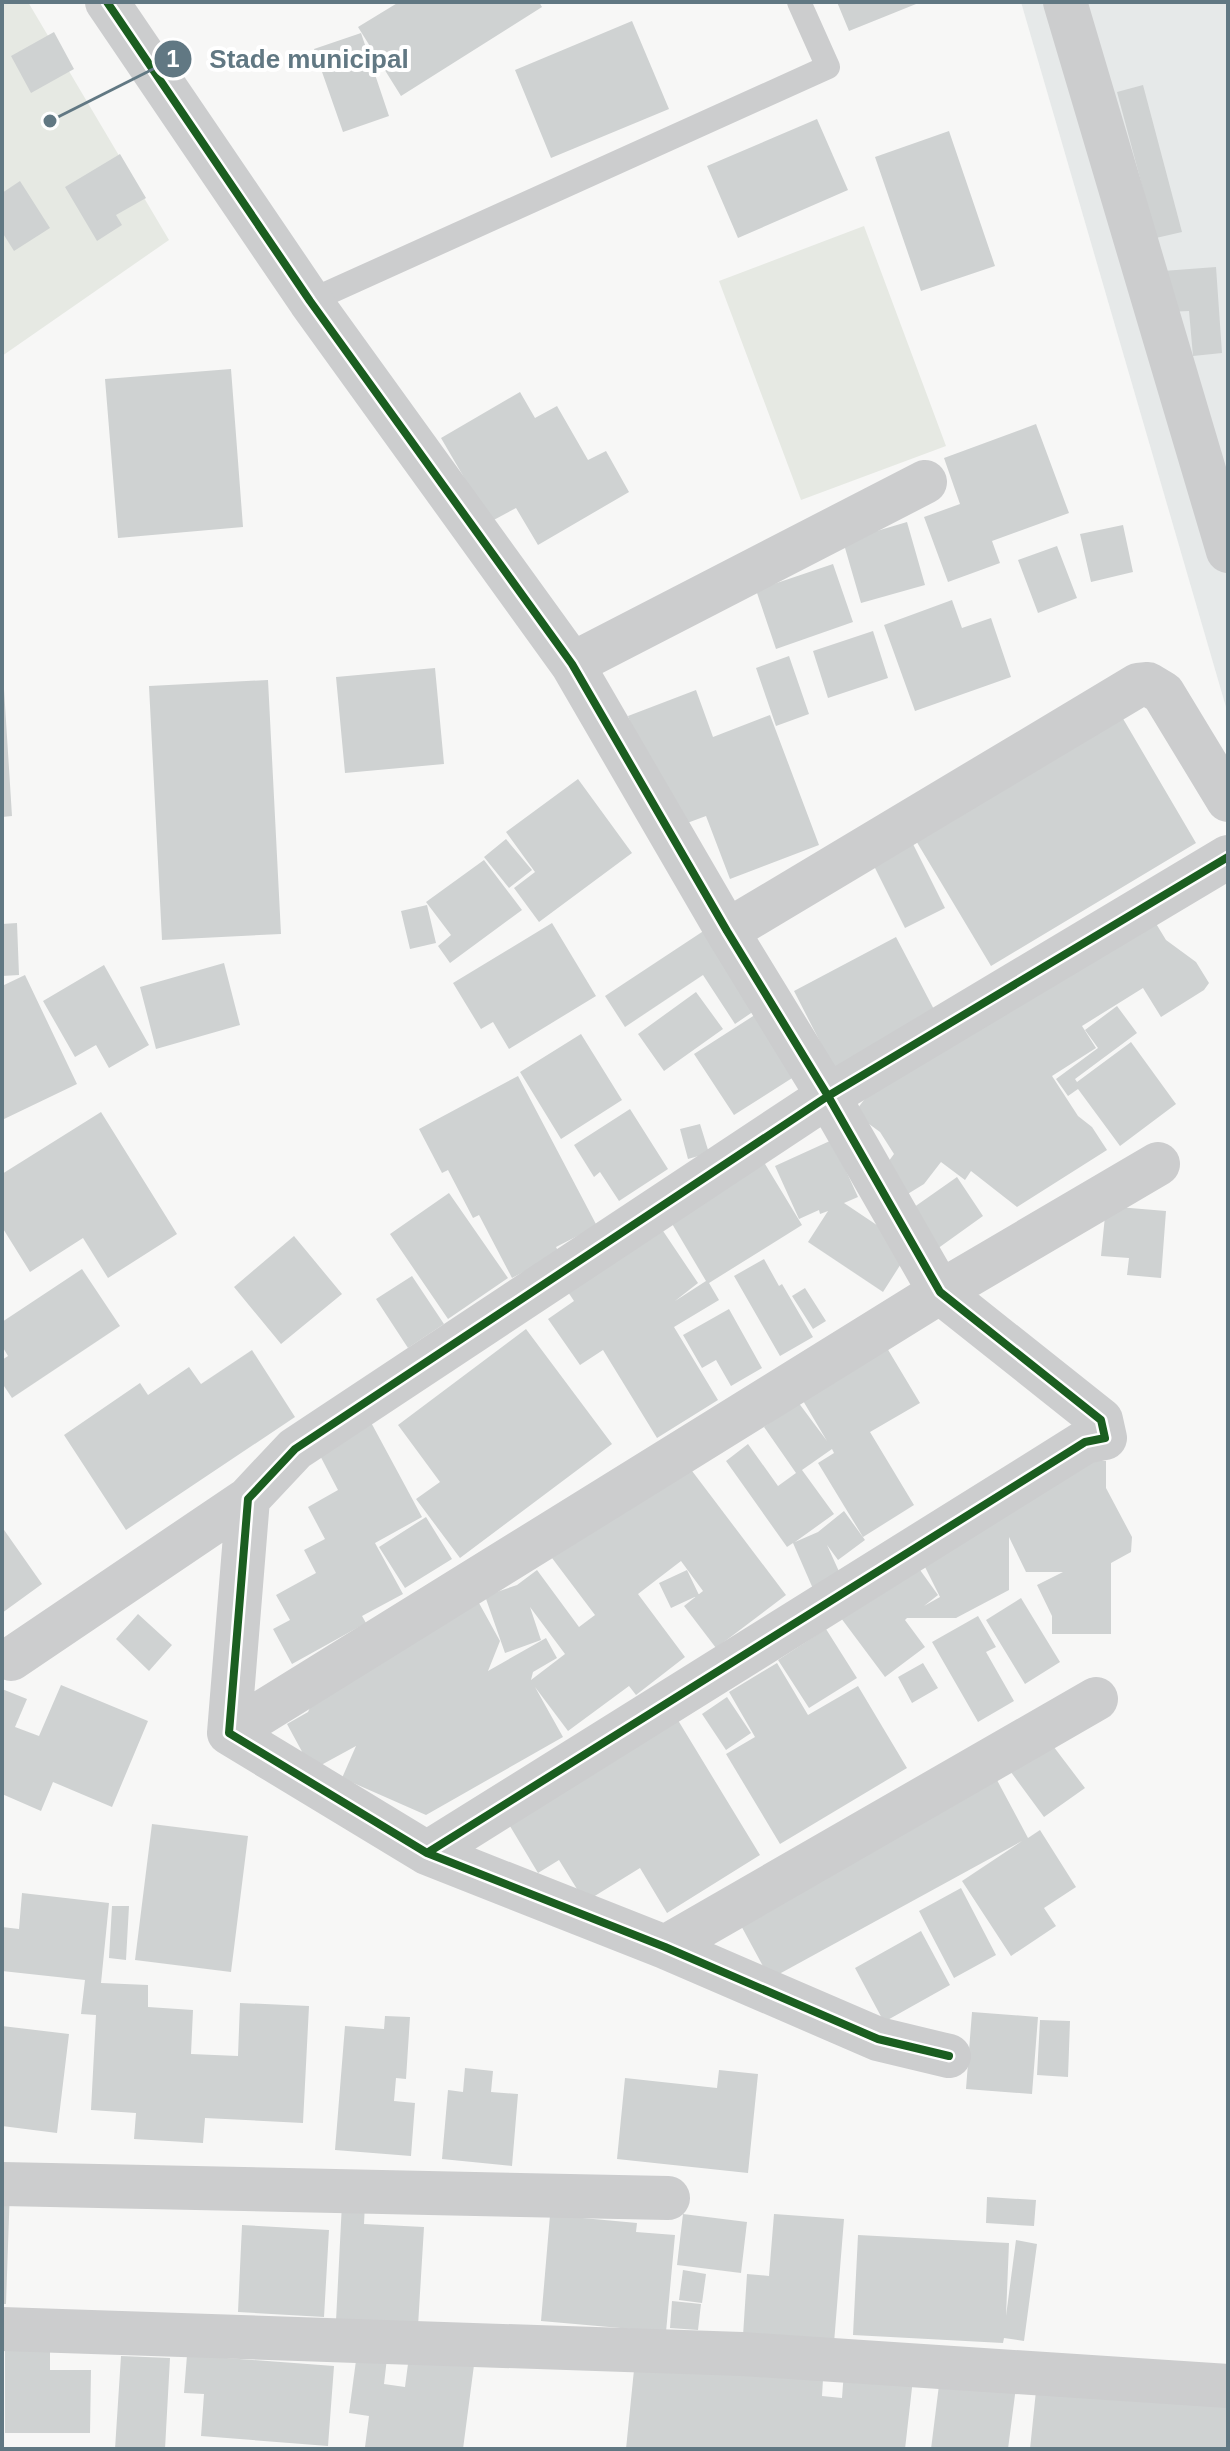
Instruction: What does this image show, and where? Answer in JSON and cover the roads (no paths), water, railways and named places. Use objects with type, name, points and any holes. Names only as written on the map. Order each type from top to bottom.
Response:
[{"type":"street","points":[[107,2],[310,301],[572,664],[727,931],[828,1096],[940,1292],[1101,1420],[1105,1438],[1085,1442],[427,1853]]},
{"type":"street","points":[[1065,2],[1228,551]]},
{"type":"street","points":[[572,664],[925,482]]},
{"type":"street","points":[[727,931],[1138,685],[1148,684],[1163,693],[1228,800]]},
{"type":"street","points":[[11,1659],[248,1499],[295,1449],[828,1096],[1228,857]]},
{"type":"street","points":[[229,1733],[940,1292],[1158,1164]]},
{"type":"street","points":[[229,1733],[248,1499]]},
{"type":"street","points":[[665,1947],[1096,1699]]},
{"type":"street","points":[[229,1733],[427,1853],[665,1947],[878,2039],[949,2056]]},
{"type":"street","points":[[2,2184],[668,2198]]},
{"type":"street","points":[[2,2329],[742,2354],[1228,2386]]},
{"type":"lane","points":[[310,301],[828,67],[799,2]]},
{"type":"place","name":"Stade municipal","points":[[50,121]]}]
